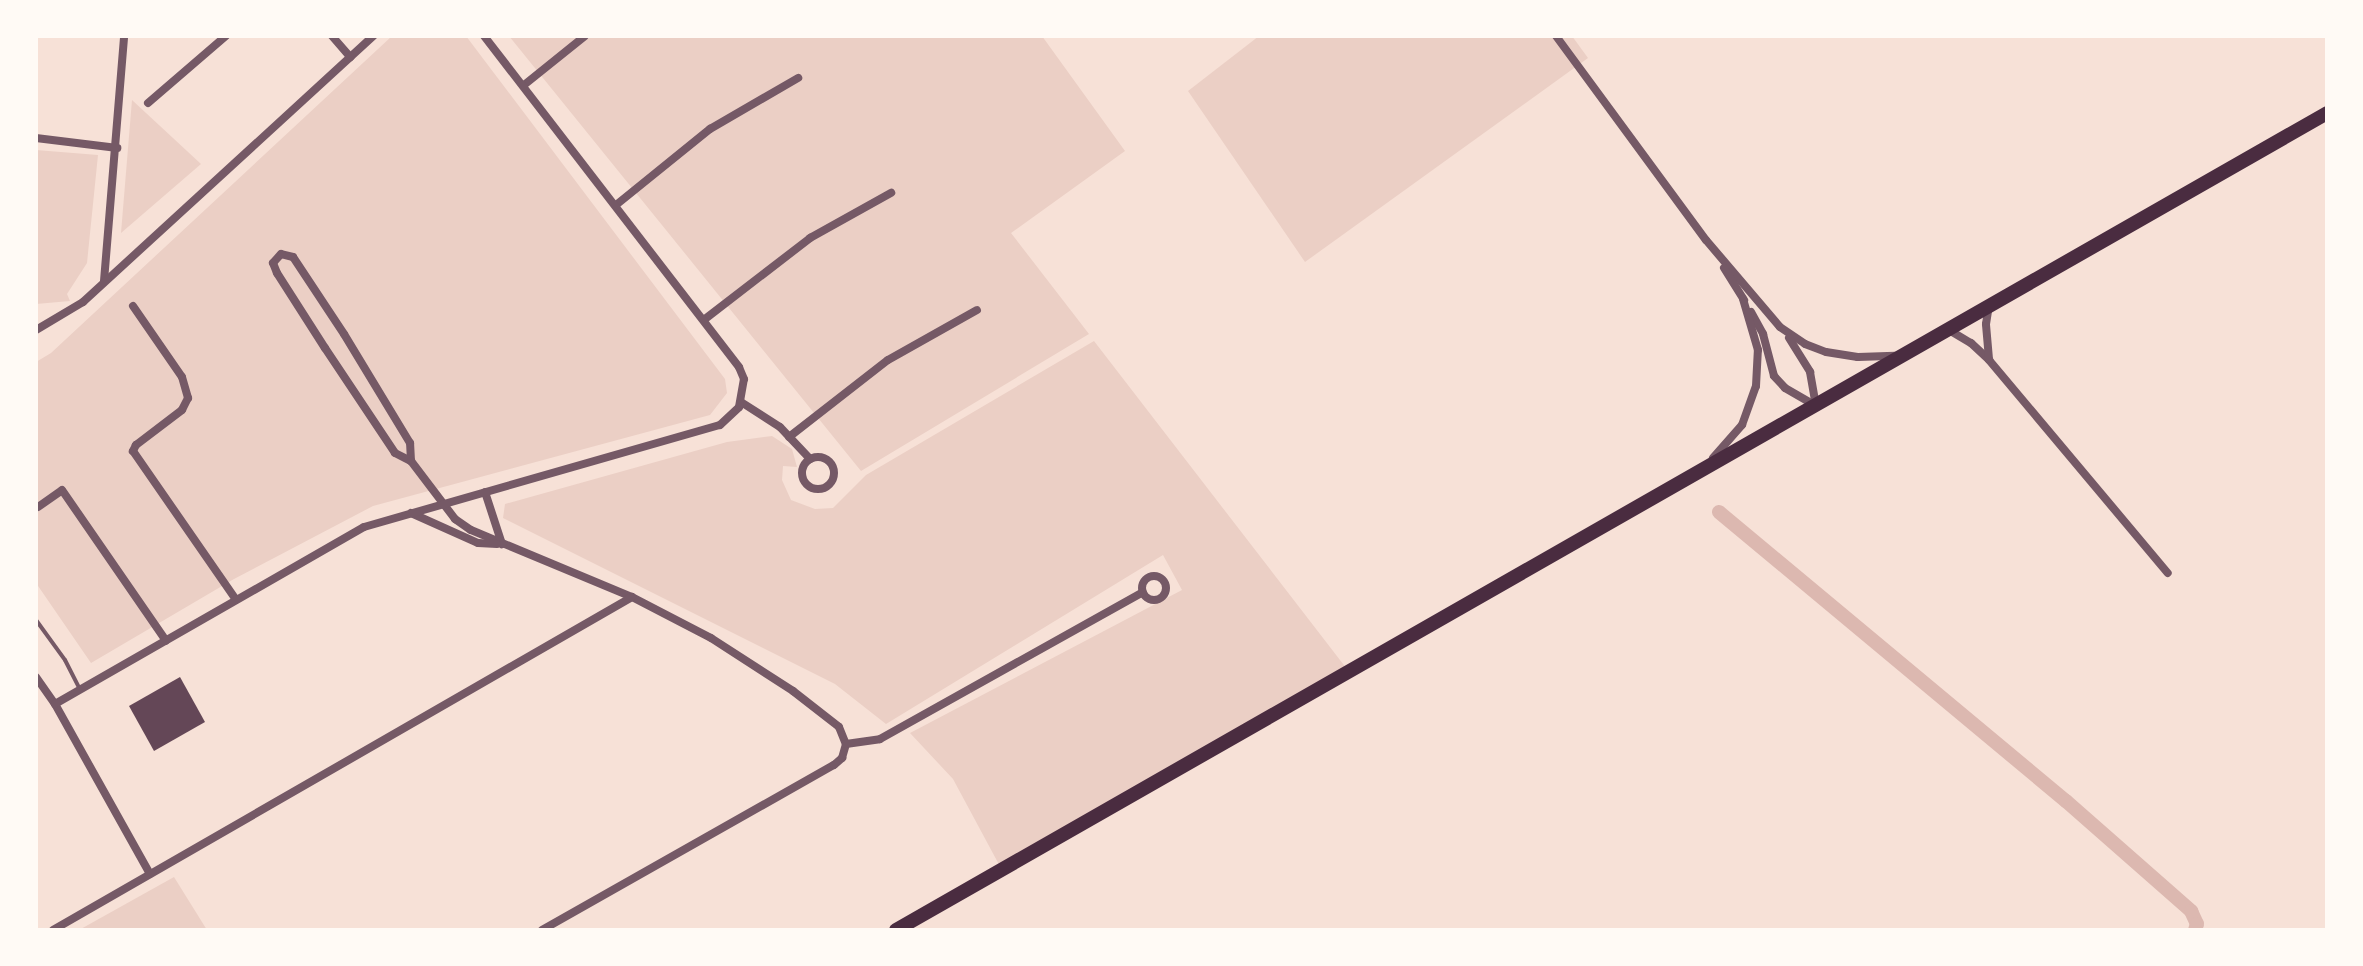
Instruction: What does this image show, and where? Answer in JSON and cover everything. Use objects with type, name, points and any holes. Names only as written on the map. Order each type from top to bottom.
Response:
[{"type":"main road","points":[[896,930],[1684,483],[2327,113]]},
{"type":"street","points":[[104,282],[124,36]]},
{"type":"street","points":[[148,103],[226,36]]},
{"type":"street","points":[[332,36],[350,57]]},
{"type":"street","points":[[36,330],[83,302],[373,36]]},
{"type":"street","points":[[55,704],[364,527],[646,447],[731,419],[741,402],[744,379],[739,367],[484,36]]},
{"type":"street","points":[[524,85],[585,36]]},
{"type":"street","points":[[1556,36],[1706,240],[1804,358],[1816,406]]},
{"type":"street","points":[[616,205],[710,129],[798,78]]},
{"type":"street","points":[[36,138],[117,148]]},
{"type":"street","points":[[705,319],[810,238],[891,193]]},
{"type":"street","points":[[1706,240],[1763,334],[1774,376],[1785,388],[1816,406]]},
{"type":"street","points":[[411,461],[410,443],[352,347],[293,257],[281,254],[273,263],[282,282],[395,453],[411,461],[443,504],[471,530],[632,597],[711,638],[781,683],[839,727],[846,744],[842,758],[834,765],[542,930]]},
{"type":"street","points":[[1684,483],[1734,437],[1748,411],[1756,386],[1758,350],[1743,299]]},
{"type":"street","points":[[133,306],[182,377],[188,398],[182,410],[136,445],[133,451],[236,600]]},
{"type":"street","points":[[1989,306],[1986,324],[1989,360]]},
{"type":"street","points":[[789,437],[888,360],[977,310]]},
{"type":"street","points":[[36,321],[49,321]]},
{"type":"street","points":[[1780,327],[1805,344],[1826,352],[1858,357],[1903,355]]},
{"type":"street","points":[[1948,329],[1971,343],[1989,360],[2168,573]]},
{"type":"street","points":[[741,402],[780,427],[810,459]]},
{"type":"street","points":[[38,507],[62,490],[166,641]]},
{"type":"street","points":[[485,492],[502,544]]},
{"type":"street","points":[[411,513],[478,543],[502,544]]},
{"type":"street","points":[[846,744],[880,739],[1143,592]]},
{"type":"street","points":[[53,930],[632,597]]},
{"type":"street","points":[[37,679],[55,704],[150,874]]},
{"type":"lane","points":[[36,620],[65,660],[80,690]]},
{"type":"shaded area","points":[[392,36],[466,36],[725,379],[727,393],[710,415],[373,506],[234,579],[91,663],[36,583],[36,362],[51,353]]},
{"type":"shaded area","points":[[509,36],[1042,36],[1125,151],[1011,233],[1089,334],[861,471]]},
{"type":"shaded area","points":[[1259,36],[1572,36],[1588,58],[1305,262],[1188,91]]},
{"type":"shaded area","points":[[132,100],[201,164],[121,233]]},
{"type":"shaded area","points":[[36,150],[98,155],[87,263],[67,294],[70,301],[36,304]]},
{"type":"shaded area","points":[[1094,341],[1350,673],[1003,872],[953,779],[910,733],[1182,590],[1163,555],[886,724],[835,684],[503,518],[505,504],[727,442],[772,436],[792,449],[797,467],[783,466],[782,480],[791,500],[815,509],[833,508],[866,475]]},
{"type":"shaded area","points":[[174,877],[207,930],[79,930]]},
{"type":"building","points":[[180,677],[205,722],[154,751],[129,706]]},
{"type":"waterway","points":[[1719,512],[2066,801],[2191,911],[2197,924],[2195,930]]}]
